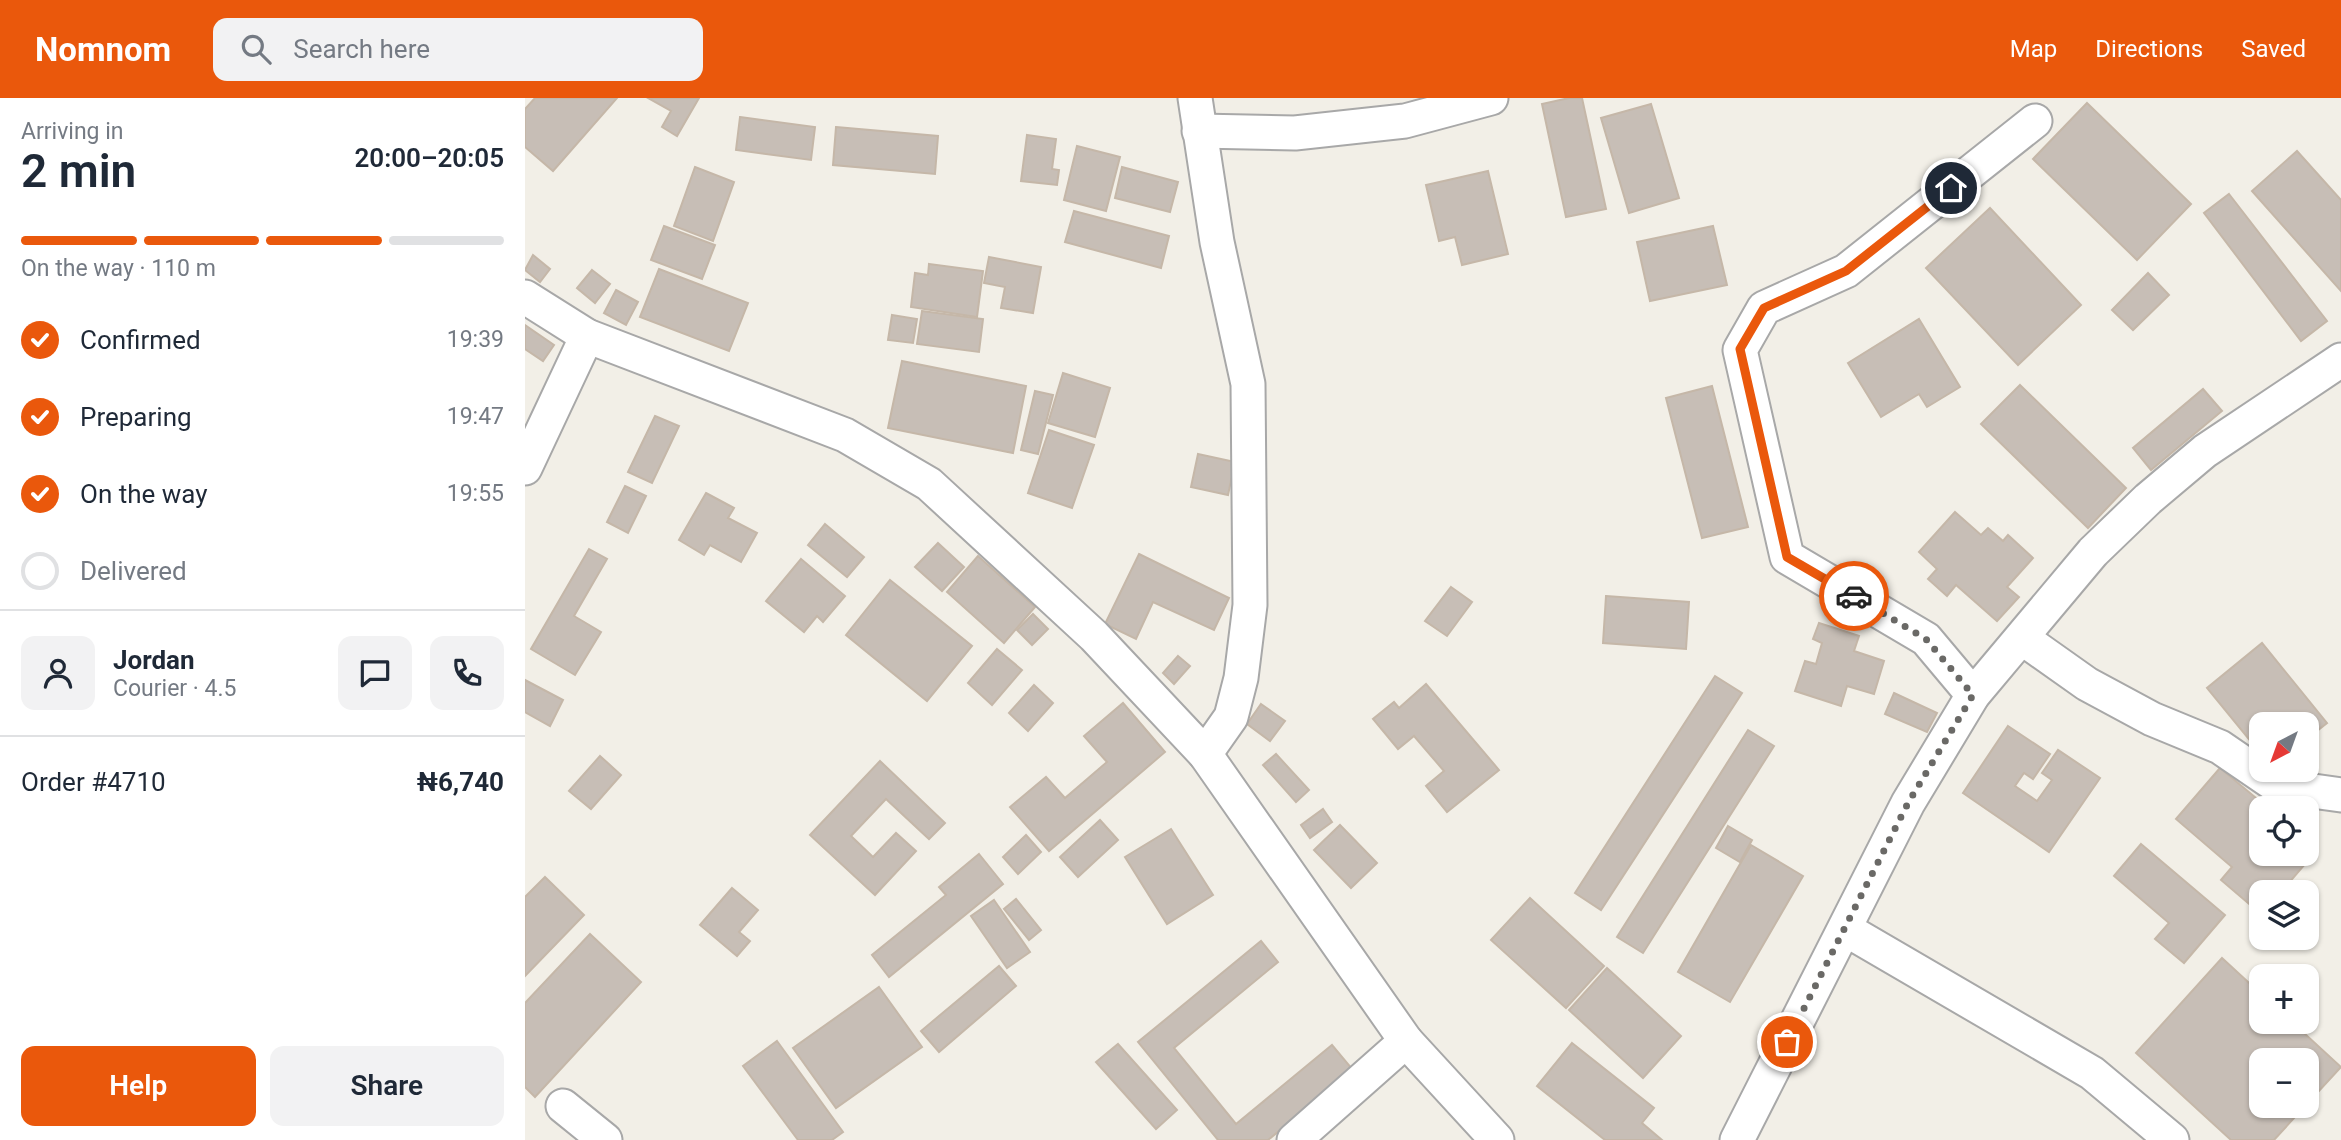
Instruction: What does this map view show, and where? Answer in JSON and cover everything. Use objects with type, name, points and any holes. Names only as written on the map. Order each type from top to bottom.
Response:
[{"type":"street","points":[[1195,98],[1217,242],[1248,384],[1251,537],[1250,605],[1241,678],[1231,717],[1205,754]]},
{"type":"street","points":[[1199,131],[1296,133],[1405,121],[1491,98]]},
{"type":"street","points":[[1973,695],[1926,639],[1787,557],[1740,349],[1764,308],[1846,271],[2035,121]]},
{"type":"street","points":[[525,297],[587,337],[845,435],[929,484],[1094,636],[1205,754],[1406,1041],[1497,1140]]},
{"type":"street","points":[[525,468],[587,337]]},
{"type":"street","points":[[1737,1140],[1908,803],[1973,695],[2093,552],[2148,499],[2206,451],[2341,360]]},
{"type":"street","points":[[2022,638],[2088,684],[2152,719],[2220,747],[2277,786],[2340,791]]},
{"type":"street","points":[[1845,929],[2092,1073],[2172,1140]]},
{"type":"street","points":[[1294,1140],[1406,1041]]},
{"type":"street","points":[[563,1106],[604,1140]]},
{"type":"building","points":[[535,98],[617,98],[553,171],[525,147],[525,109]]},
{"type":"building","points":[[648,98],[699,98],[677,136],[662,127],[671,111]]},
{"type":"building","points":[[1582,98],[1606,209],[1566,217],[1542,104]]},
{"type":"building","points":[[2087,103],[2191,204],[2137,260],[2033,159]]},
{"type":"building","points":[[1651,104],[1679,198],[1629,213],[1601,118]]},
{"type":"building","points":[[740,117],[815,127],[811,160],[736,150]]},
{"type":"building","points":[[836,127],[938,136],[935,174],[833,165]]},
{"type":"building","points":[[1027,135],[1056,139],[1052,169],[1059,170],[1057,185],[1021,181]]},
{"type":"building","points":[[1077,146],[1120,157],[1106,211],[1064,200]]},
{"type":"building","points":[[2297,151],[2341,200],[2341,291],[2252,191]]},
{"type":"building","points":[[695,167],[734,182],[713,241],[674,226]]},
{"type":"building","points":[[1122,167],[1178,182],[1170,212],[1115,198]]},
{"type":"building","points":[[1488,171],[1508,254],[1462,265],[1455,237],[1439,241],[1426,185]]},
{"type":"building","points":[[2229,194],[2327,321],[2301,341],[2204,213]]},
{"type":"building","points":[[1990,208],[2081,305],[2018,365],[1926,268]]},
{"type":"building","points":[[1074,211],[1169,236],[1161,268],[1065,242]]},
{"type":"building","points":[[664,226],[715,245],[702,279],[651,260]]},
{"type":"building","points":[[1713,226],[1727,285],[1650,301],[1637,242]]},
{"type":"building","points":[[533,255],[550,269],[540,282],[525,270]]},
{"type":"building","points":[[989,257],[1041,267],[1033,313],[1001,308],[1005,287],[984,283]]},
{"type":"building","points":[[929,264],[983,271],[977,317],[911,307],[915,273],[928,275]]},
{"type":"building","points":[[659,269],[748,303],[729,351],[640,317]]},
{"type":"building","points":[[592,270],[610,284],[595,303],[577,288]]},
{"type":"building","points":[[2148,273],[2169,295],[2133,330],[2112,310]]},
{"type":"building","points":[[616,290],[638,302],[626,325],[604,313]]},
{"type":"building","points":[[922,311],[983,319],[979,352],[917,344]]},
{"type":"building","points":[[892,315],[917,319],[913,343],[888,340]]},
{"type":"building","points":[[1919,319],[1960,387],[1927,407],[1919,394],[1881,417],[1848,363]]},
{"type":"building","points":[[525,325],[554,345],[543,361],[525,349]]},
{"type":"building","points":[[902,361],[1026,386],[1013,453],[888,428]]},
{"type":"building","points":[[1063,373],[1110,388],[1095,437],[1048,423]]},
{"type":"building","points":[[2020,385],[2126,488],[2088,528],[1981,424]]},
{"type":"building","points":[[1712,386],[1748,527],[1702,538],[1666,398]]},
{"type":"building","points":[[2203,389],[2222,411],[2151,470],[2133,448]]},
{"type":"building","points":[[1035,391],[1053,395],[1038,454],[1021,450]]},
{"type":"building","points":[[655,416],[679,426],[652,483],[628,472]]},
{"type":"building","points":[[1049,430],[1094,445],[1072,508],[1028,493]]},
{"type":"building","points":[[1198,454],[1235,462],[1228,495],[1191,487]]},
{"type":"building","points":[[625,486],[646,496],[628,533],[607,522]]},
{"type":"building","points":[[706,493],[734,508],[728,518],[757,533],[741,562],[710,545],[704,555],[679,540]]},
{"type":"building","points":[[1955,512],[1981,535],[1988,528],[2003,541],[2008,535],[2033,558],[2007,587],[2019,597],[1997,621],[1956,585],[1947,596],[1928,579],[1937,569],[1919,552]]},
{"type":"building","points":[[825,524],[864,557],[847,577],[808,545]]},
{"type":"building","points":[[938,543],[964,567],[942,591],[915,567]]},
{"type":"building","points":[[589,549],[607,559],[574,616],[601,632],[575,675],[531,649]]},
{"type":"building","points":[[1139,554],[1229,598],[1214,630],[1153,602],[1136,639],[1105,624]]},
{"type":"building","points":[[978,556],[1035,607],[1004,643],[947,592]]},
{"type":"building","points":[[801,559],[845,596],[823,622],[817,616],[804,632],[766,601]]},
{"type":"building","points":[[890,580],[972,646],[927,701],[846,635]]},
{"type":"building","points":[[1451,587],[1472,602],[1447,636],[1425,621]]},
{"type":"building","points":[[1606,596],[1689,602],[1686,649],[1603,643]]},
{"type":"building","points":[[1033,614],[1048,629],[1032,645],[1017,630]]},
{"type":"building","points":[[1819,623],[1859,636],[1854,651],[1884,661],[1874,694],[1847,686],[1841,706],[1795,691],[1805,661],[1816,664],[1822,643],[1813,639]]},
{"type":"building","points":[[2262,643],[2318,712],[2249,712],[2249,739],[2207,688]]},
{"type":"building","points":[[997,649],[1022,670],[992,705],[968,683]]},
{"type":"building","points":[[1178,656],[1190,666],[1174,684],[1163,673]]},
{"type":"building","points":[[1715,676],[1742,693],[1601,910],[1575,893]]},
{"type":"building","points":[[525,680],[563,700],[550,726],[525,712]]},
{"type":"building","points":[[1426,684],[1499,770],[1447,812],[1426,786],[1444,771],[1414,736],[1398,749],[1373,719],[1394,702],[1399,708]]},
{"type":"building","points":[[1034,685],[1053,703],[1028,731],[1009,713]]},
{"type":"building","points":[[1894,693],[1937,713],[1927,732],[1885,714]]},
{"type":"building","points":[[1123,703],[1165,752],[1049,851],[1010,807],[1046,777],[1065,798],[1107,762],[1084,736]]},
{"type":"building","points":[[1261,704],[1285,721],[1270,741],[1247,724]]},
{"type":"building","points":[[2319,713],[2327,723],[2319,729]]},
{"type":"building","points":[[2008,726],[2050,754],[2033,779],[2024,773],[2015,786],[2037,801],[2052,780],[2042,773],[2058,750],[2100,778],[2049,852],[1963,793]]},
{"type":"building","points":[[1748,730],[1774,746],[1643,953],[1617,937]]},
{"type":"building","points":[[1276,754],[1309,790],[1296,802],[1263,765]]},
{"type":"building","points":[[600,756],[621,775],[591,809],[569,791]]},
{"type":"building","points":[[880,761],[945,823],[929,839],[886,799],[851,836],[873,857],[896,833],[916,851],[875,895],[810,835]]},
{"type":"building","points":[[2220,768],[2254,796],[2249,796],[2249,866],[2303,866],[2291,880],[2249,880],[2249,904],[2221,880],[2232,867],[2176,819]]},
{"type":"building","points":[[1323,809],[1332,822],[1310,838],[1301,825]]},
{"type":"building","points":[[1100,820],[1118,840],[1078,877],[1060,857]]},
{"type":"building","points":[[1340,825],[1377,863],[1351,888],[1314,850]]},
{"type":"building","points":[[1728,826],[1752,840],[1740,862],[1716,848]]},
{"type":"building","points":[[1171,829],[1213,895],[1167,924],[1125,857]]},
{"type":"building","points":[[1026,835],[1041,852],[1018,874],[1003,857]]},
{"type":"building","points":[[2141,844],[2225,915],[2184,963],[2155,939],[2169,923],[2114,876]]},
{"type":"building","points":[[1751,845],[1803,876],[1730,1002],[1678,972]]},
{"type":"building","points":[[979,854],[1003,884],[889,977],[872,955],[946,895],[939,887]]},
{"type":"building","points":[[545,877],[584,915],[525,976],[525,897]]},
{"type":"building","points":[[732,888],[758,910],[739,932],[750,941],[737,956],[700,925]]},
{"type":"building","points":[[1530,898],[1604,966],[1566,1008],[1491,940]]},
{"type":"building","points":[[1016,899],[1041,930],[1029,940],[1004,909]]},
{"type":"building","points":[[994,900],[1030,952],[1007,968],[971,916]]},
{"type":"building","points":[[590,934],[641,982],[535,1097],[525,1087],[525,1003]]},
{"type":"building","points":[[1261,941],[1278,962],[1174,1048],[1236,1124],[1332,1045],[1353,1070],[1268,1140],[1218,1140],[1138,1042]]},
{"type":"building","points":[[2222,958],[2249,983],[2249,1034],[2305,1034],[2341,1067],[2319,1091],[2319,1048],[2249,1048],[2249,1118],[2294,1118],[2274,1140],[2231,1140],[2136,1053]]},
{"type":"building","points":[[999,966],[1016,986],[939,1052],[921,1031]]},
{"type":"building","points":[[1607,968],[1681,1036],[1643,1078],[1569,1010]]},
{"type":"building","points":[[879,987],[922,1047],[836,1108],[793,1048]]},
{"type":"building","points":[[777,1041],[843,1132],[832,1140],[798,1140],[743,1066]]},
{"type":"building","points":[[1572,1043],[1654,1108],[1642,1123],[1662,1140],[1605,1140],[1537,1086]]},
{"type":"building","points":[[1118,1044],[1177,1110],[1156,1129],[1096,1062]]},
{"type":"way so far","points":[[1787,1042],[1908,803],[1973,695],[1926,639],[1854,596]]},
{"type":"route","points":[[1854,596],[1787,557],[1740,349],[1764,308],[1846,271],[1951,188]]}]
